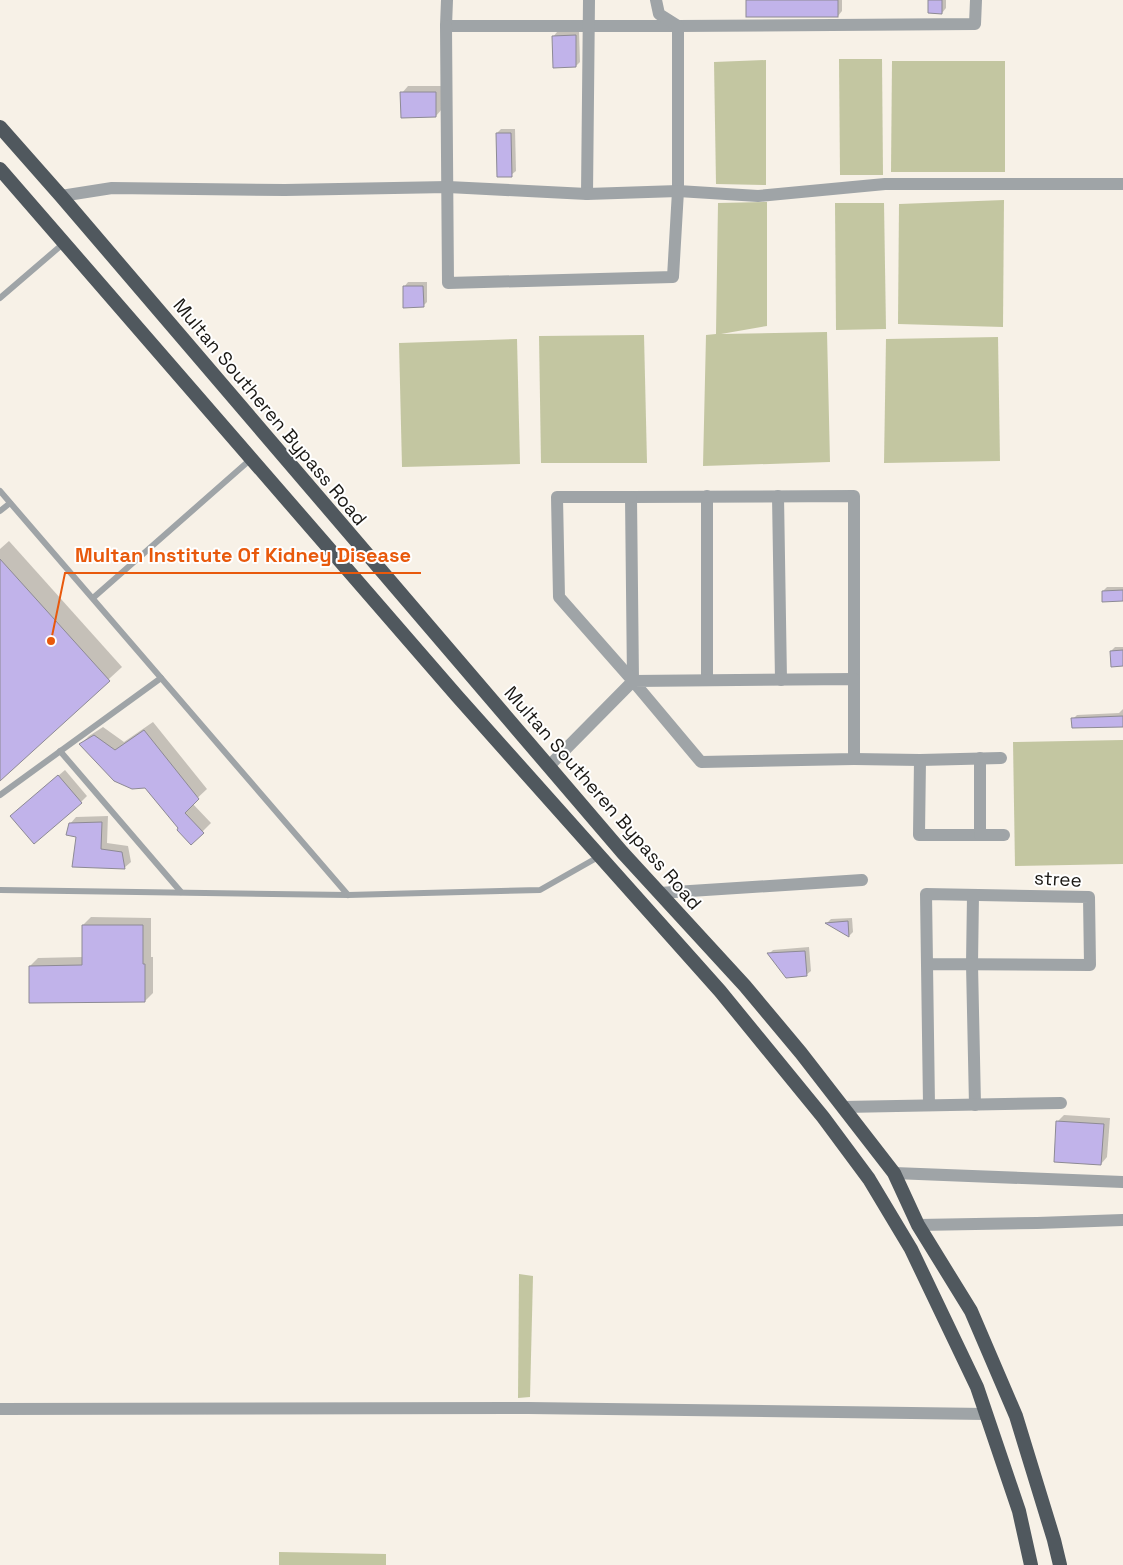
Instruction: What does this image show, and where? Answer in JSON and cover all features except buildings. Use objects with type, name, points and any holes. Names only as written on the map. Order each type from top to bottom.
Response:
[{"type":"highway","name":"Multan Southeren Bypass Road","points":[[0,127],[659,893],[745,986],[801,1053],[894,1174],[918,1225],[971,1311],[1016,1416],[1060,1565]]},
{"type":"highway","name":"Multan Southeren Bypass Road","points":[[0,169],[457,696],[720,991],[823,1117],[869,1179],[911,1249],[977,1388],[1019,1511],[1031,1565]]},
{"type":"street","points":[[447,0],[448,283],[673,277],[678,191],[678,26]]},
{"type":"street","points":[[587,194],[589,0]]},
{"type":"street","points":[[656,0],[659,14],[678,26]]},
{"type":"street","points":[[446,26],[975,24],[976,0]]},
{"type":"street","points":[[61,196],[112,188],[285,190],[448,187],[587,194],[678,191],[758,196],[885,184],[1123,184]]},
{"type":"street","points":[[707,496],[707,680]]},
{"type":"street","points":[[778,496],[781,680]]},
{"type":"street","points":[[854,759],[854,496],[557,497],[558,597],[633,681],[701,762],[1002,758]]},
{"type":"street","points":[[631,497],[633,681]]},
{"type":"street","points":[[549,766],[633,681],[854,679]]},
{"type":"street","points":[[980,758],[980,835]]},
{"type":"street","points":[[920,760],[919,835],[1004,835]]},
{"type":"street","points":[[659,893],[862,880]]},
{"type":"street","name":"stree","points":[[928,964],[1090,964],[1089,897],[926,894],[929,1105]]},
{"type":"street","points":[[973,895],[972,964],[975,1104]]},
{"type":"street","points":[[843,1106],[1061,1103]]},
{"type":"street","points":[[894,1174],[1123,1182]]},
{"type":"street","points":[[918,1225],[1123,1220]]},
{"type":"street","points":[[0,1409],[528,1408],[986,1414]]},
{"type":"lane","points":[[0,298],[64,243]]},
{"type":"lane","points":[[93,598],[251,459]]},
{"type":"lane","points":[[0,491],[348,895]]},
{"type":"lane","points":[[0,511],[10,503]]},
{"type":"lane","points":[[0,795],[161,678]]},
{"type":"lane","points":[[60,751],[180,892]]},
{"type":"lane","points":[[1,889],[348,895],[540,890],[600,856]]},
{"type":"green space","points":[[839,59],[882,59],[883,175],[840,175]]},
{"type":"green space","points":[[766,60],[766,185],[716,184],[714,62]]},
{"type":"green space","points":[[892,61],[1005,61],[1005,172],[891,172]]},
{"type":"green space","points":[[1004,200],[1003,327],[898,324],[899,204]]},
{"type":"green space","points":[[767,202],[767,326],[721,334],[827,332],[830,462],[703,466],[706,335],[716,334],[718,203]]},
{"type":"green space","points":[[835,203],[884,203],[886,329],[836,330]]},
{"type":"green space","points":[[644,335],[647,463],[541,463],[539,336]]},
{"type":"green space","points":[[998,337],[1000,461],[884,463],[886,339]]},
{"type":"green space","points":[[517,339],[520,464],[402,467],[399,343]]},
{"type":"green space","points":[[1123,740],[1123,864],[1015,866],[1013,742]]},
{"type":"green space","points":[[519,1274],[533,1276],[530,1397],[518,1398]]},
{"type":"green space","points":[[279,1552],[386,1554],[386,1565],[279,1565]]},
{"type":"place","name":"Multan Institute Of Kidney Disease","points":[[51,641]]}]
